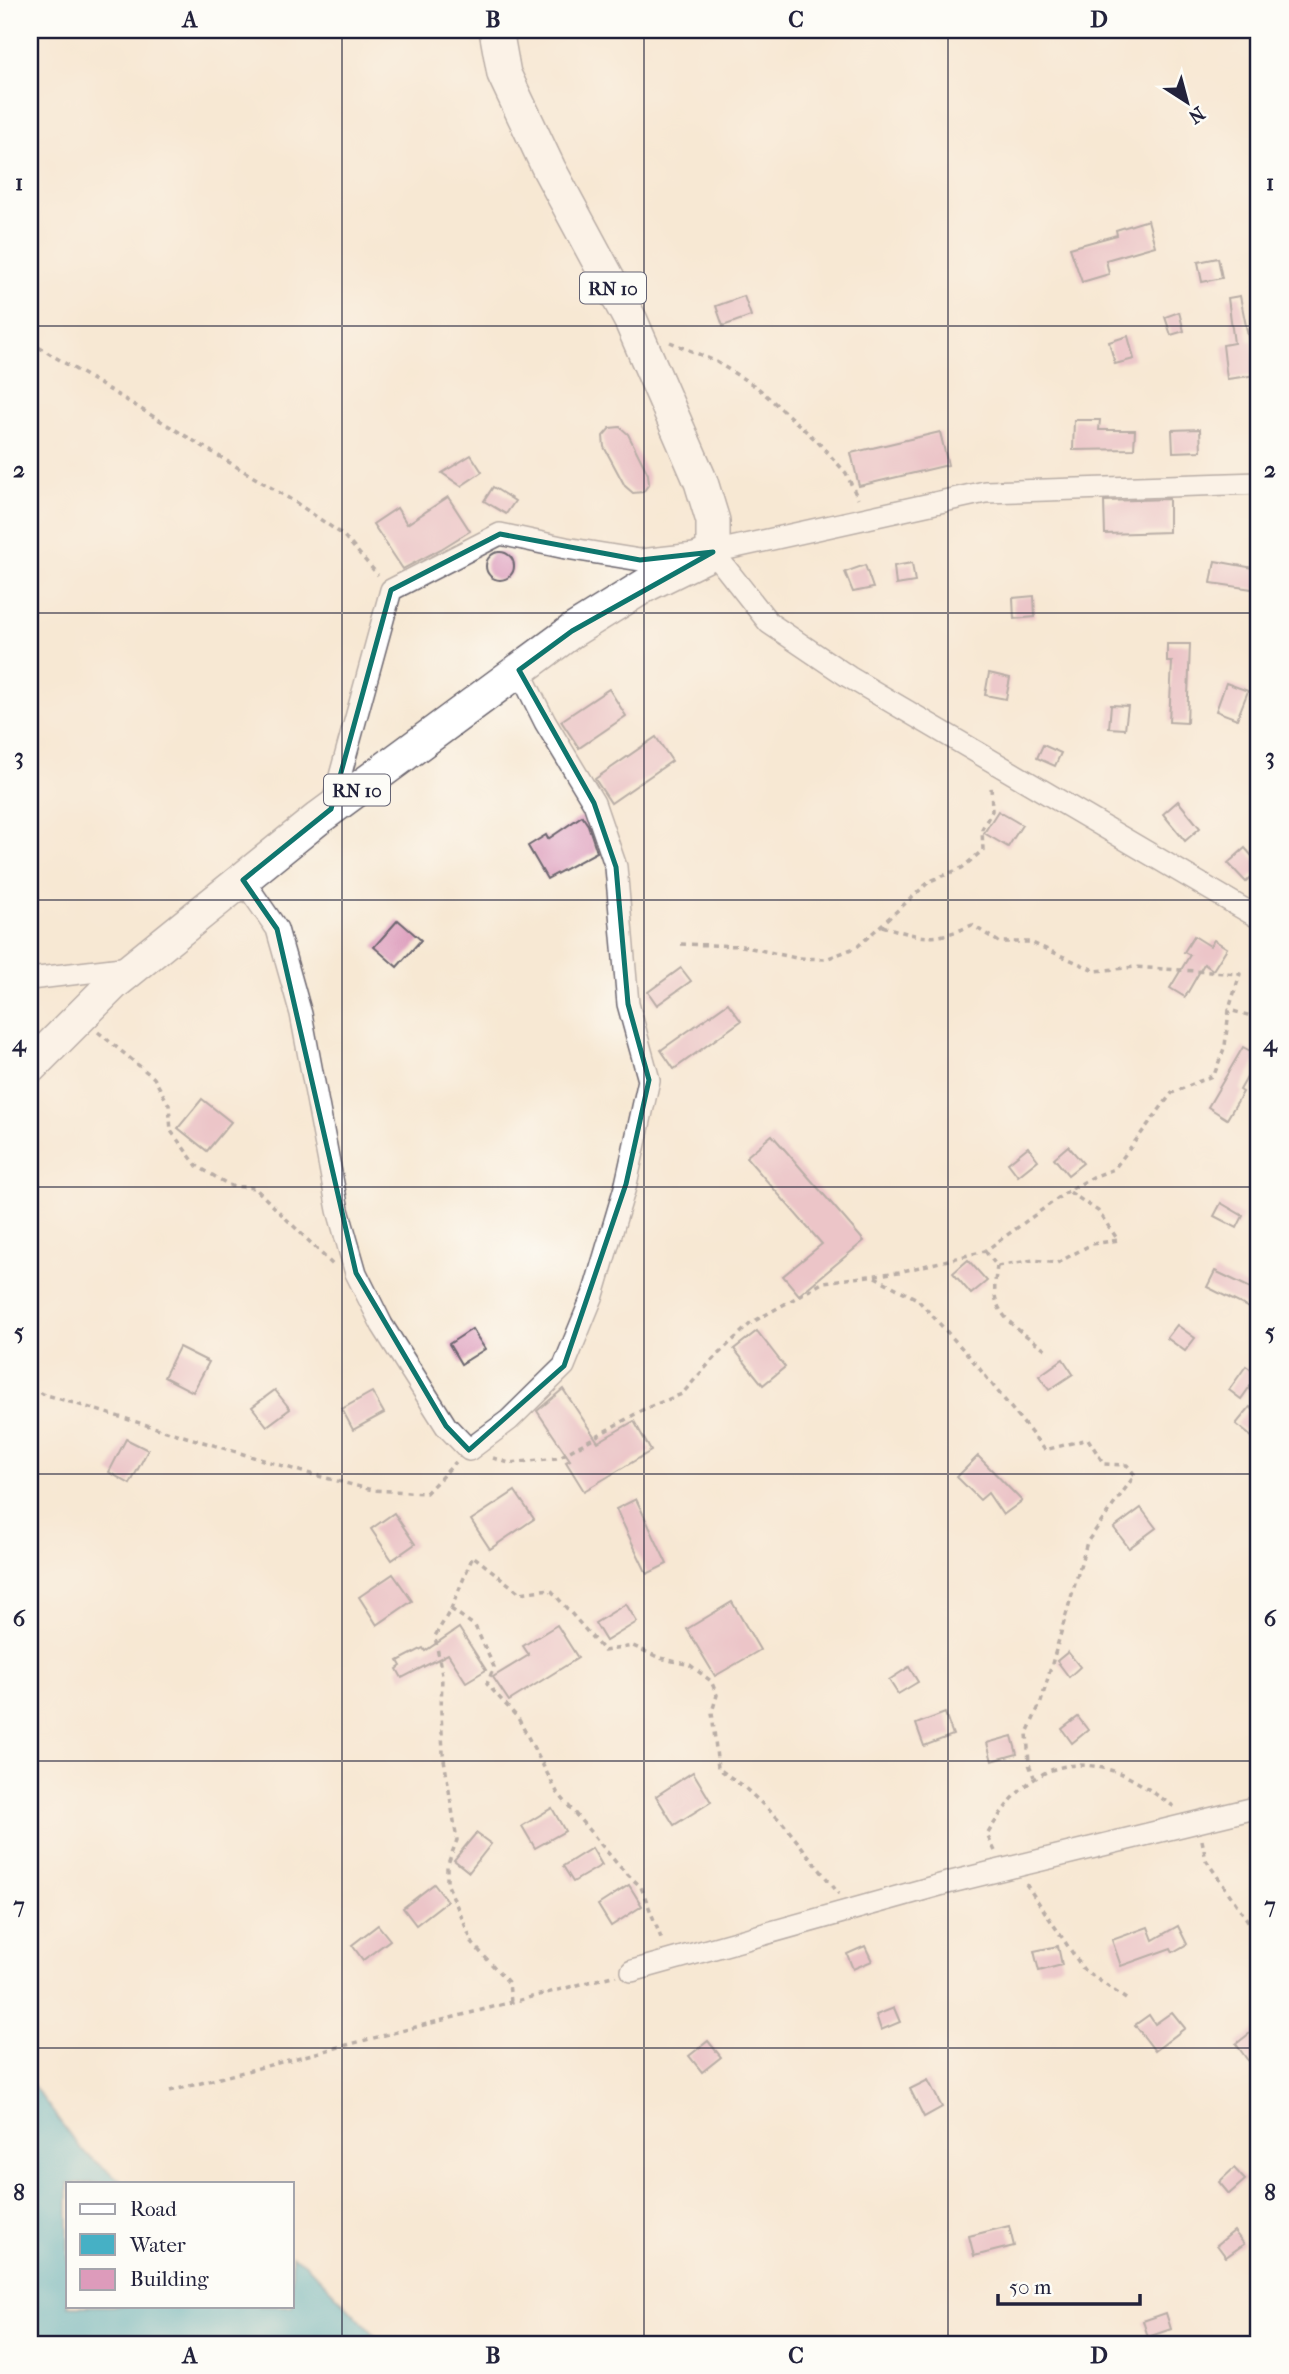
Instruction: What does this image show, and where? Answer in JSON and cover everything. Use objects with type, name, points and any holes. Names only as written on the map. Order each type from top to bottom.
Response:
[{"type":"main road","name":"RN 10","points":[[30,1068],[113,984],[331,809],[572,631],[646,585],[713,552],[713,522],[701,482],[631,321],[549,169],[504,74],[496,30]]},
{"type":"street","points":[[331,809],[391,590],[500,534],[639,560],[713,552],[985,492],[1259,483]]},
{"type":"street","points":[[713,552],[769,623],[849,677],[1259,918]]},
{"type":"street","points":[[243,880],[277,929],[300,1013],[338,1210],[356,1273],[382,1325],[446,1426],[468,1450],[509,1420],[564,1366],[593,1295],[626,1184],[649,1080],[628,1004],[615,866],[594,803],[545,722],[519,670]]},
{"type":"street","points":[[30,979],[135,967]]},
{"type":"street","points":[[632,1971],[851,1909],[1259,1807]]},
{"type":"path","points":[[667,341],[715,361],[758,388],[818,442],[846,473],[866,518]]},
{"type":"path","points":[[30,342],[295,502],[333,528],[343,535],[391,590]]},
{"type":"path","points":[[681,944],[742,946],[796,958],[826,959],[857,947],[930,881],[962,868],[983,850],[982,829],[992,811],[990,785],[997,764]]},
{"type":"path","points":[[30,1390],[372,1490],[426,1493],[468,1450],[509,1463],[558,1458],[644,1409],[682,1394],[714,1358],[751,1323],[824,1282],[874,1276],[985,1251],[1068,1191],[1114,1169],[1172,1093],[1214,1075],[1225,1046],[1229,1010],[1240,974],[1134,967],[1096,971],[1030,942],[999,942],[972,925],[930,939],[882,926]]},
{"type":"path","points":[[1229,1010],[1259,1018]]},
{"type":"path","points":[[81,1017],[154,1078],[169,1105],[172,1131],[197,1166],[231,1186],[255,1188],[331,1263],[363,1287]]},
{"type":"path","points":[[997,1266],[1034,1260],[1057,1263],[1092,1244],[1118,1240],[1098,1210],[1068,1191]]},
{"type":"path","points":[[985,1251],[997,1266],[995,1294],[998,1310],[1048,1351]]},
{"type":"path","points":[[874,1276],[917,1299],[970,1357],[1045,1450],[1088,1439],[1104,1464],[1127,1465],[1135,1475],[1087,1542],[1041,1702],[1027,1733],[1029,1763],[1034,1777]]},
{"type":"path","points":[[511,2002],[509,1983],[473,1944],[447,1883],[447,1866],[457,1840],[443,1753],[442,1675],[435,1636],[450,1609],[472,1556],[520,1593],[550,1589],[604,1651],[633,1646],[660,1658],[690,1665],[711,1681],[717,1695],[712,1712],[718,1768],[745,1788],[782,1822],[851,1909]]},
{"type":"path","points":[[450,1609],[475,1626],[494,1667],[487,1684],[518,1718],[558,1792],[619,1866],[641,1887],[658,1926],[668,1961]]},
{"type":"path","points":[[1013,1867],[1084,1970],[1126,1999]]},
{"type":"path","points":[[170,2091],[632,1971]]},
{"type":"highlighted area","points":[[500,534],[640,560],[713,552],[572,631],[519,670],[594,803],[616,867],[628,1004],[649,1080],[626,1184],[564,1366],[469,1450],[446,1426],[356,1273],[277,929],[243,880],[331,809],[391,590]]},
{"type":"water","points":[[30,2081],[82,2151],[123,2182],[66,2182],[66,2308],[294,2308],[294,2257],[306,2264],[383,2344],[30,2344]]},
{"type":"building","points":[[1148,220],[1155,246],[1106,260],[1109,274],[1082,282],[1070,248],[1117,235],[1116,230]]},
{"type":"building","points":[[1218,258],[1222,278],[1202,282],[1198,262]]},
{"type":"building","points":[[744,296],[751,316],[723,326],[716,306]]},
{"type":"building","points":[[1240,296],[1249,341],[1252,341],[1257,375],[1227,379],[1223,345],[1234,343],[1228,298]]},
{"type":"building","points":[[1179,312],[1184,331],[1171,335],[1165,317]]},
{"type":"building","points":[[1128,336],[1134,359],[1115,364],[1109,342]]},
{"type":"building","points":[[1074,420],[1100,420],[1099,430],[1135,430],[1134,449],[1073,450]]},
{"type":"building","points":[[620,427],[628,434],[648,474],[649,484],[643,492],[633,493],[625,486],[604,447],[603,436],[610,428]]},
{"type":"building","points":[[1200,429],[1201,451],[1173,452],[1172,430]]},
{"type":"building","points":[[940,432],[948,465],[859,486],[851,453]]},
{"type":"building","points":[[471,455],[482,472],[461,486],[442,473]]},
{"type":"building","points":[[493,487],[515,501],[506,514],[484,501]]},
{"type":"building","points":[[448,497],[470,531],[403,569],[373,524],[397,508],[407,524]]},
{"type":"building","points":[[1169,499],[1169,532],[1105,534],[1104,501]]},
{"type":"building","points":[[500,552],[510,556],[514,566],[510,576],[500,580],[490,576],[486,566],[490,556]]},
{"type":"building","points":[[1215,561],[1259,569],[1259,590],[1211,583]]},
{"type":"building","points":[[912,563],[915,582],[896,585],[894,566]]},
{"type":"building","points":[[865,565],[873,588],[853,592],[845,572]]},
{"type":"building","points":[[1034,596],[1035,617],[1014,619],[1013,598]]},
{"type":"building","points":[[1167,644],[1190,644],[1187,723],[1169,722],[1172,662],[1167,662]]},
{"type":"building","points":[[989,673],[1010,678],[1006,699],[985,695]]},
{"type":"building","points":[[1226,683],[1248,691],[1237,719],[1216,711]]},
{"type":"building","points":[[609,689],[626,716],[579,748],[561,721]]},
{"type":"building","points":[[1111,705],[1128,706],[1125,729],[1109,728]]},
{"type":"building","points":[[656,737],[672,761],[611,803],[595,779]]},
{"type":"building","points":[[1043,745],[1061,753],[1055,766],[1037,758]]},
{"type":"building","points":[[1178,801],[1200,828],[1185,841],[1163,814]]},
{"type":"building","points":[[998,811],[1022,825],[1008,847],[984,833]]},
{"type":"building","points":[[582,816],[597,852],[547,879],[528,846],[546,835],[548,839]]},
{"type":"building","points":[[1245,848],[1259,864],[1259,870],[1246,882],[1228,863]]},
{"type":"building","points":[[398,920],[421,940],[397,967],[374,947]]},
{"type":"building","points":[[1194,936],[1210,946],[1214,940],[1227,948],[1213,970],[1204,964],[1185,997],[1170,988],[1190,955],[1184,952]]},
{"type":"building","points":[[681,968],[691,981],[657,1005],[648,992]]},
{"type":"building","points":[[728,1003],[741,1021],[674,1069],[661,1050]]},
{"type":"building","points":[[1243,1047],[1259,1056],[1227,1119],[1208,1107]]},
{"type":"building","points":[[202,1099],[231,1122],[207,1151],[178,1128]]},
{"type":"building","points":[[772,1135],[864,1241],[799,1295],[783,1276],[822,1244],[746,1157]]},
{"type":"building","points":[[1068,1146],[1083,1163],[1068,1175],[1054,1158]]},
{"type":"building","points":[[1028,1147],[1038,1160],[1018,1176],[1008,1163]]},
{"type":"building","points":[[1221,1203],[1243,1216],[1237,1228],[1214,1216]]},
{"type":"building","points":[[968,1260],[987,1281],[971,1294],[953,1273]]},
{"type":"building","points":[[1215,1271],[1257,1291],[1249,1308],[1207,1287]]},
{"type":"building","points":[[1177,1325],[1195,1338],[1185,1351],[1167,1338]]},
{"type":"building","points":[[472,1329],[485,1349],[461,1364],[449,1344]]},
{"type":"building","points":[[757,1331],[785,1367],[763,1385],[734,1349]]},
{"type":"building","points":[[179,1347],[209,1362],[193,1392],[164,1377]]},
{"type":"building","points":[[1063,1359],[1073,1374],[1049,1390],[1039,1376]]},
{"type":"building","points":[[1246,1366],[1258,1375],[1241,1399],[1229,1390]]},
{"type":"building","points":[[563,1389],[598,1442],[634,1421],[651,1451],[584,1491],[566,1462],[570,1460],[537,1411]]},
{"type":"building","points":[[275,1390],[290,1409],[267,1426],[252,1407]]},
{"type":"building","points":[[372,1392],[384,1413],[353,1430],[342,1409]]},
{"type":"building","points":[[1250,1407],[1259,1414],[1259,1443],[1236,1424]]},
{"type":"building","points":[[126,1439],[148,1450],[130,1484],[109,1472]]},
{"type":"building","points":[[978,1456],[1022,1501],[1003,1515],[988,1493],[980,1500],[957,1477]]},
{"type":"building","points":[[515,1491],[534,1519],[490,1549],[471,1520]]},
{"type":"building","points":[[636,1499],[667,1564],[647,1574],[616,1509]]},
{"type":"building","points":[[1141,1508],[1156,1528],[1129,1548],[1114,1528]]},
{"type":"building","points":[[394,1513],[415,1544],[392,1560],[371,1529]]},
{"type":"building","points":[[393,1574],[412,1601],[377,1625],[359,1597]]},
{"type":"building","points":[[732,1602],[760,1650],[715,1676],[687,1629]]},
{"type":"building","points":[[626,1604],[637,1622],[606,1641],[595,1623]]},
{"type":"building","points":[[557,1625],[578,1658],[509,1701],[493,1677],[529,1655],[523,1646]]},
{"type":"building","points":[[459,1628],[486,1670],[466,1682],[448,1654],[402,1678],[397,1669],[401,1666],[398,1661],[423,1648],[425,1651]]},
{"type":"building","points":[[1068,1652],[1080,1667],[1069,1677],[1057,1661]]},
{"type":"building","points":[[909,1667],[918,1682],[898,1694],[889,1680]]},
{"type":"building","points":[[945,1713],[953,1735],[924,1746],[916,1724]]},
{"type":"building","points":[[1078,1717],[1088,1730],[1072,1743],[1062,1729]]},
{"type":"building","points":[[1012,1736],[1017,1754],[992,1761],[987,1743]]},
{"type":"building","points":[[693,1772],[711,1802],[674,1825],[656,1796]]},
{"type":"building","points":[[552,1808],[565,1831],[535,1848],[522,1826]]},
{"type":"building","points":[[476,1833],[491,1844],[469,1872],[454,1860]]},
{"type":"building","points":[[592,1848],[602,1865],[573,1882],[563,1866]]},
{"type":"building","points":[[434,1884],[447,1901],[416,1925],[403,1908]]},
{"type":"building","points":[[629,1885],[642,1906],[611,1926],[598,1905]]},
{"type":"building","points":[[378,1925],[390,1940],[363,1960],[352,1945]]},
{"type":"building","points":[[1178,1926],[1187,1944],[1173,1952],[1171,1948],[1121,1966],[1112,1940],[1148,1927],[1153,1940]]},
{"type":"building","points":[[865,1946],[872,1961],[853,1969],[847,1954]]},
{"type":"building","points":[[1058,1946],[1062,1965],[1039,1971],[1034,1951]]},
{"type":"building","points":[[894,2008],[900,2022],[881,2030],[876,2015]]},
{"type":"building","points":[[1172,2012],[1185,2028],[1155,2051],[1135,2025],[1149,2015],[1155,2024]]},
{"type":"building","points":[[1259,2026],[1259,2076],[1236,2044]]},
{"type":"building","points":[[708,2041],[721,2057],[702,2072],[689,2056]]},
{"type":"building","points":[[928,2080],[942,2107],[924,2117],[910,2089]]},
{"type":"building","points":[[1234,2168],[1245,2180],[1229,2194],[1219,2182]]},
{"type":"building","points":[[1009,2226],[1014,2246],[974,2256],[969,2236]]},
{"type":"building","points":[[1234,2231],[1244,2244],[1226,2257],[1217,2245]]},
{"type":"building","points":[[1166,2313],[1171,2329],[1148,2337],[1143,2321]]}]
